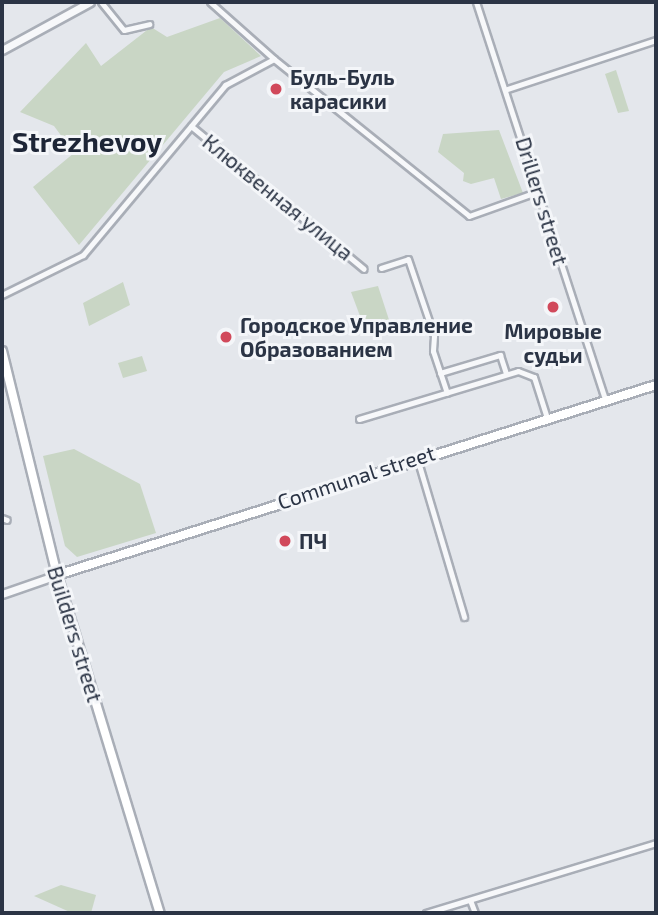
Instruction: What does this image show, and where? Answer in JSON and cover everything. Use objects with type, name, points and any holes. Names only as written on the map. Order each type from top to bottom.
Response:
[{"type":"main road","name":"Builders street","points":[[2,352],[57,575],[160,913]]},
{"type":"main road","name":"Communal street","points":[[57,575],[417,457],[656,384]]},
{"type":"street","points":[[2,50],[90,2]]},
{"type":"street","points":[[101,2],[124,30],[149,24]]},
{"type":"street","points":[[210,2],[274,59],[469,216],[539,191]]},
{"type":"street","name":"Drillers street","points":[[476,2],[507,89],[605,400]]},
{"type":"street","points":[[507,89],[656,40]]},
{"type":"street","points":[[2,295],[83,255],[225,85],[274,59]]},
{"type":"street","name":"Клюквенная улица","points":[[191,126],[364,269]]},
{"type":"street","points":[[382,268],[408,259],[434,336],[433,351],[447,393]]},
{"type":"street","points":[[440,373],[500,355],[506,374]]},
{"type":"street","points":[[359,419],[517,371],[534,376],[547,418]]},
{"type":"street","points":[[417,457],[464,617]]},
{"type":"street","points":[[2,594],[57,575]]},
{"type":"street","points":[[426,913],[656,843]]},
{"type":"street","points":[[470,900],[475,913]]},
{"type":"green space","points":[[220,18],[261,56],[224,72],[79,245],[33,187],[74,153],[54,126],[20,112],[86,43],[101,66],[151,27],[167,37]]},
{"type":"green space","points":[[616,70],[629,111],[618,113],[605,74]]},
{"type":"green space","points":[[499,130],[523,193],[501,199],[494,178],[471,184],[463,181],[464,173],[438,152],[443,134]]},
{"type":"green space","points":[[123,282],[130,305],[89,326],[83,303]]},
{"type":"green space","points":[[378,286],[391,326],[366,332],[351,292]]},
{"type":"green space","points":[[142,356],[147,371],[123,378],[118,363]]},
{"type":"green space","points":[[74,449],[140,484],[156,533],[77,557],[65,546],[43,456]]},
{"type":"green space","points":[[61,885],[96,895],[91,913],[72,913],[34,896]]},
{"type":"place","name":"Буль-Буль карасики","points":[[276,89]]},
{"type":"place","name":"Мировые судьи","points":[[553,307]]},
{"type":"place","name":"Городское Управление Образованием","points":[[226,337]]},
{"type":"place","name":"ПЧ","points":[[285,541]]},
{"type":"district","name":"Strezhevoy","points":[[87,141]]}]
